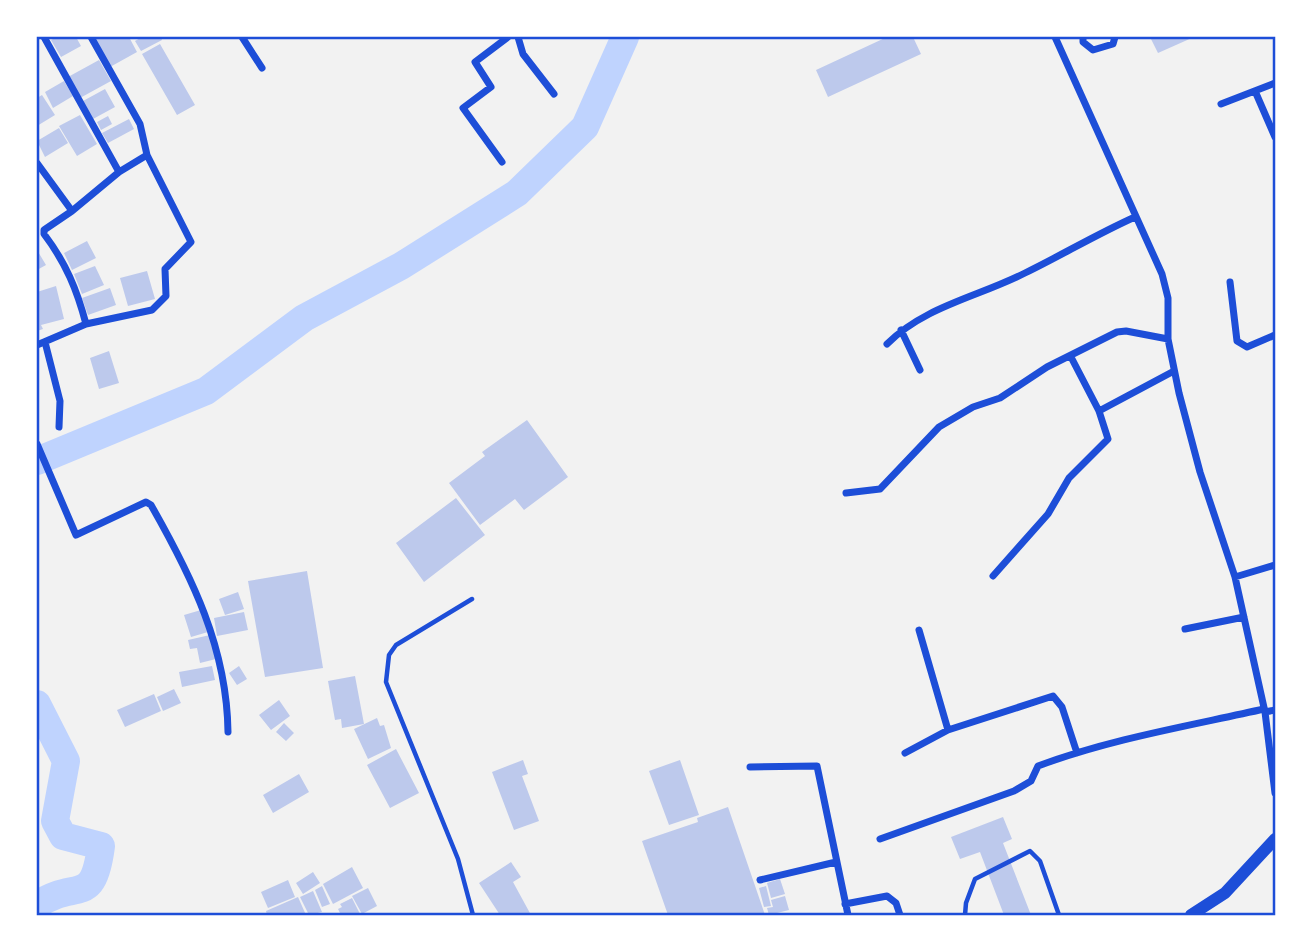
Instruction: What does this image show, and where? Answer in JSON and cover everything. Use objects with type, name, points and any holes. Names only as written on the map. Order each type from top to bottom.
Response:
[{"type":"main road","points":[[1191,915],[1225,892],[1275,839]]},
{"type":"street","points":[[37,40],[43,37],[119,172]]},
{"type":"street","points":[[59,427],[60,401],[41,344],[86,324],[141,314],[161,304],[166,296],[165,269],[191,242],[147,155],[140,124],[91,37]]},
{"type":"street","points":[[242,37],[262,68]]},
{"type":"street","points":[[502,162],[463,108],[491,87],[475,62],[508,37]]},
{"type":"street","points":[[518,37],[523,54],[554,94]]},
{"type":"street","points":[[1055,37],[1162,274],[1168,298],[1168,339],[1174,371],[1200,472],[1235,577],[1264,710],[1275,793]]},
{"type":"street","points":[[1083,37],[1083,43],[1093,50],[1113,44],[1115,37]]},
{"type":"street","points":[[1221,104],[1275,83]]},
{"type":"street","points":[[1255,91],[1275,137]]},
{"type":"street","points":[[86,324],[76,289],[63,259],[44,234],[44,230],[119,172],[147,155]]},
{"type":"street","points":[[37,163],[72,211]]},
{"type":"street","points":[[887,344],[901,330],[936,310],[1025,274],[1075,244],[1135,217]]},
{"type":"street","points":[[1230,282],[1237,341],[1247,347],[1275,335]]},
{"type":"street","points":[[901,330],[920,370]]},
{"type":"street","points":[[846,493],[880,489],[939,428],[973,407],[1000,398],[1047,367],[1117,332],[1126,331],[1168,339]]},
{"type":"street","points":[[993,576],[1048,514],[1069,478],[1107,442],[1108,433],[1070,357]]},
{"type":"street","points":[[1098,411],[1174,371]]},
{"type":"street","points":[[37,446],[73,531],[78,536],[146,502],[151,505],[183,561],[211,626],[227,701],[228,732]]},
{"type":"street","points":[[1235,577],[1275,565]]},
{"type":"street","points":[[1185,629],[1244,617]]},
{"type":"street","points":[[919,630],[948,730]]},
{"type":"street","points":[[905,753],[948,730],[1052,696],[1062,707],[1077,753]]},
{"type":"street","points":[[880,839],[1014,791],[1031,781],[1038,766],[1077,753],[1264,710],[1275,710]]},
{"type":"street","points":[[750,767],[817,766],[848,915]]},
{"type":"street","points":[[760,880],[836,862]]},
{"type":"street","points":[[845,904],[887,896],[896,903],[900,915]]},
{"type":"lane","points":[[472,600],[396,645],[389,655],[386,682],[458,859],[473,915]]},
{"type":"lane","points":[[965,915],[975,879],[1030,851],[1040,861],[1059,915]]},
{"type":"shaded area","points":[[72,892],[47,915],[37,915],[37,903]]},
{"type":"building","points":[[57,37],[76,37],[81,46],[61,57],[51,40]]},
{"type":"building","points":[[93,37],[129,37],[137,52],[110,67]]},
{"type":"building","points":[[142,37],[161,37],[162,40],[141,51],[135,41]]},
{"type":"building","points":[[887,37],[913,37],[921,54],[828,97],[816,70]]},
{"type":"building","points":[[1150,37],[1194,37],[1158,53]]},
{"type":"building","points":[[160,44],[195,105],[177,115],[142,54]]},
{"type":"building","points":[[99,60],[111,81],[80,98],[68,77]]},
{"type":"building","points":[[64,81],[73,96],[53,108],[45,92]]},
{"type":"building","points":[[105,89],[115,107],[93,119],[83,101]]},
{"type":"building","points":[[42,95],[55,115],[37,126],[37,98]]},
{"type":"building","points":[[80,115],[97,144],[77,156],[59,126]]},
{"type":"building","points":[[108,116],[112,124],[101,130],[97,122]]},
{"type":"building","points":[[129,119],[134,129],[108,143],[102,133]]},
{"type":"building","points":[[59,128],[68,143],[45,157],[37,141]]},
{"type":"building","points":[[87,241],[96,258],[72,270],[64,253]]},
{"type":"building","points":[[37,250],[46,265],[37,270]]},
{"type":"building","points":[[95,266],[104,285],[82,294],[74,274]]},
{"type":"building","points":[[147,271],[155,299],[128,306],[120,278]]},
{"type":"building","points":[[56,286],[64,319],[41,325],[43,329],[37,331],[37,292]]},
{"type":"building","points":[[110,288],[116,305],[88,315],[82,298]]},
{"type":"building","points":[[109,351],[119,383],[99,389],[90,358]]},
{"type":"building","points":[[527,420],[568,477],[524,510],[515,499],[480,525],[449,483],[485,456],[482,452]]},
{"type":"building","points":[[456,498],[485,535],[424,582],[396,543]]},
{"type":"building","points":[[307,571],[323,668],[265,677],[248,581]]},
{"type":"building","points":[[238,592],[244,609],[225,615],[219,599]]},
{"type":"building","points":[[201,610],[208,632],[191,637],[184,615]]},
{"type":"building","points":[[244,612],[248,630],[217,636],[214,618]]},
{"type":"building","points":[[210,635],[216,659],[200,663],[197,648],[190,649],[188,640]]},
{"type":"building","points":[[212,666],[215,680],[182,687],[179,672]]},
{"type":"building","points":[[239,666],[247,679],[237,685],[229,673]]},
{"type":"building","points":[[355,676],[364,724],[342,728],[341,719],[335,720],[328,681]]},
{"type":"building","points":[[174,689],[181,703],[163,711],[157,697]]},
{"type":"building","points":[[154,694],[161,711],[125,727],[117,710]]},
{"type":"building","points":[[279,700],[290,716],[271,730],[259,715]]},
{"type":"building","points":[[377,718],[380,726],[384,725],[391,748],[368,759],[354,729]]},
{"type":"building","points":[[284,723],[294,733],[286,741],[276,732]]},
{"type":"building","points":[[396,749],[419,793],[390,808],[367,765]]},
{"type":"building","points":[[523,760],[528,774],[522,776],[539,821],[514,830],[492,772]]},
{"type":"building","points":[[680,760],[699,815],[669,825],[649,771]]},
{"type":"building","points":[[299,774],[309,792],[273,813],[263,795]]},
{"type":"building","points":[[728,807],[765,915],[668,915],[642,841],[698,822],[697,818]]},
{"type":"building","points":[[1003,817],[1012,839],[1003,843],[1031,915],[1004,915],[980,852],[960,859],[951,837]]},
{"type":"building","points":[[511,862],[521,877],[513,882],[531,915],[500,915],[479,883]]},
{"type":"building","points":[[352,867],[363,888],[333,904],[323,884]]},
{"type":"building","points":[[313,872],[320,883],[303,894],[296,883]]},
{"type":"building","points":[[780,879],[785,894],[771,898],[767,883]]},
{"type":"building","points":[[288,880],[295,897],[268,908],[261,892]]},
{"type":"building","points":[[322,886],[330,904],[322,907],[315,890]]},
{"type":"building","points":[[766,886],[771,906],[764,907],[759,888]]},
{"type":"building","points":[[368,888],[377,906],[362,914],[352,896]]},
{"type":"building","points":[[313,891],[322,912],[309,915],[300,897]]},
{"type":"building","points":[[785,896],[789,910],[769,915],[767,908],[773,907],[771,900]]},
{"type":"building","points":[[298,897],[306,915],[267,915],[266,911]]},
{"type":"building","points":[[352,898],[360,914],[341,915],[338,909],[342,907],[340,904]]},
{"type":"waterway","points":[[37,461],[206,391],[304,318],[401,266],[517,193],[585,127],[625,37]]},
{"type":"waterway","points":[[37,704],[66,761],[55,821],[63,836],[101,846],[98,866],[88,885],[51,897],[37,905]]}]
